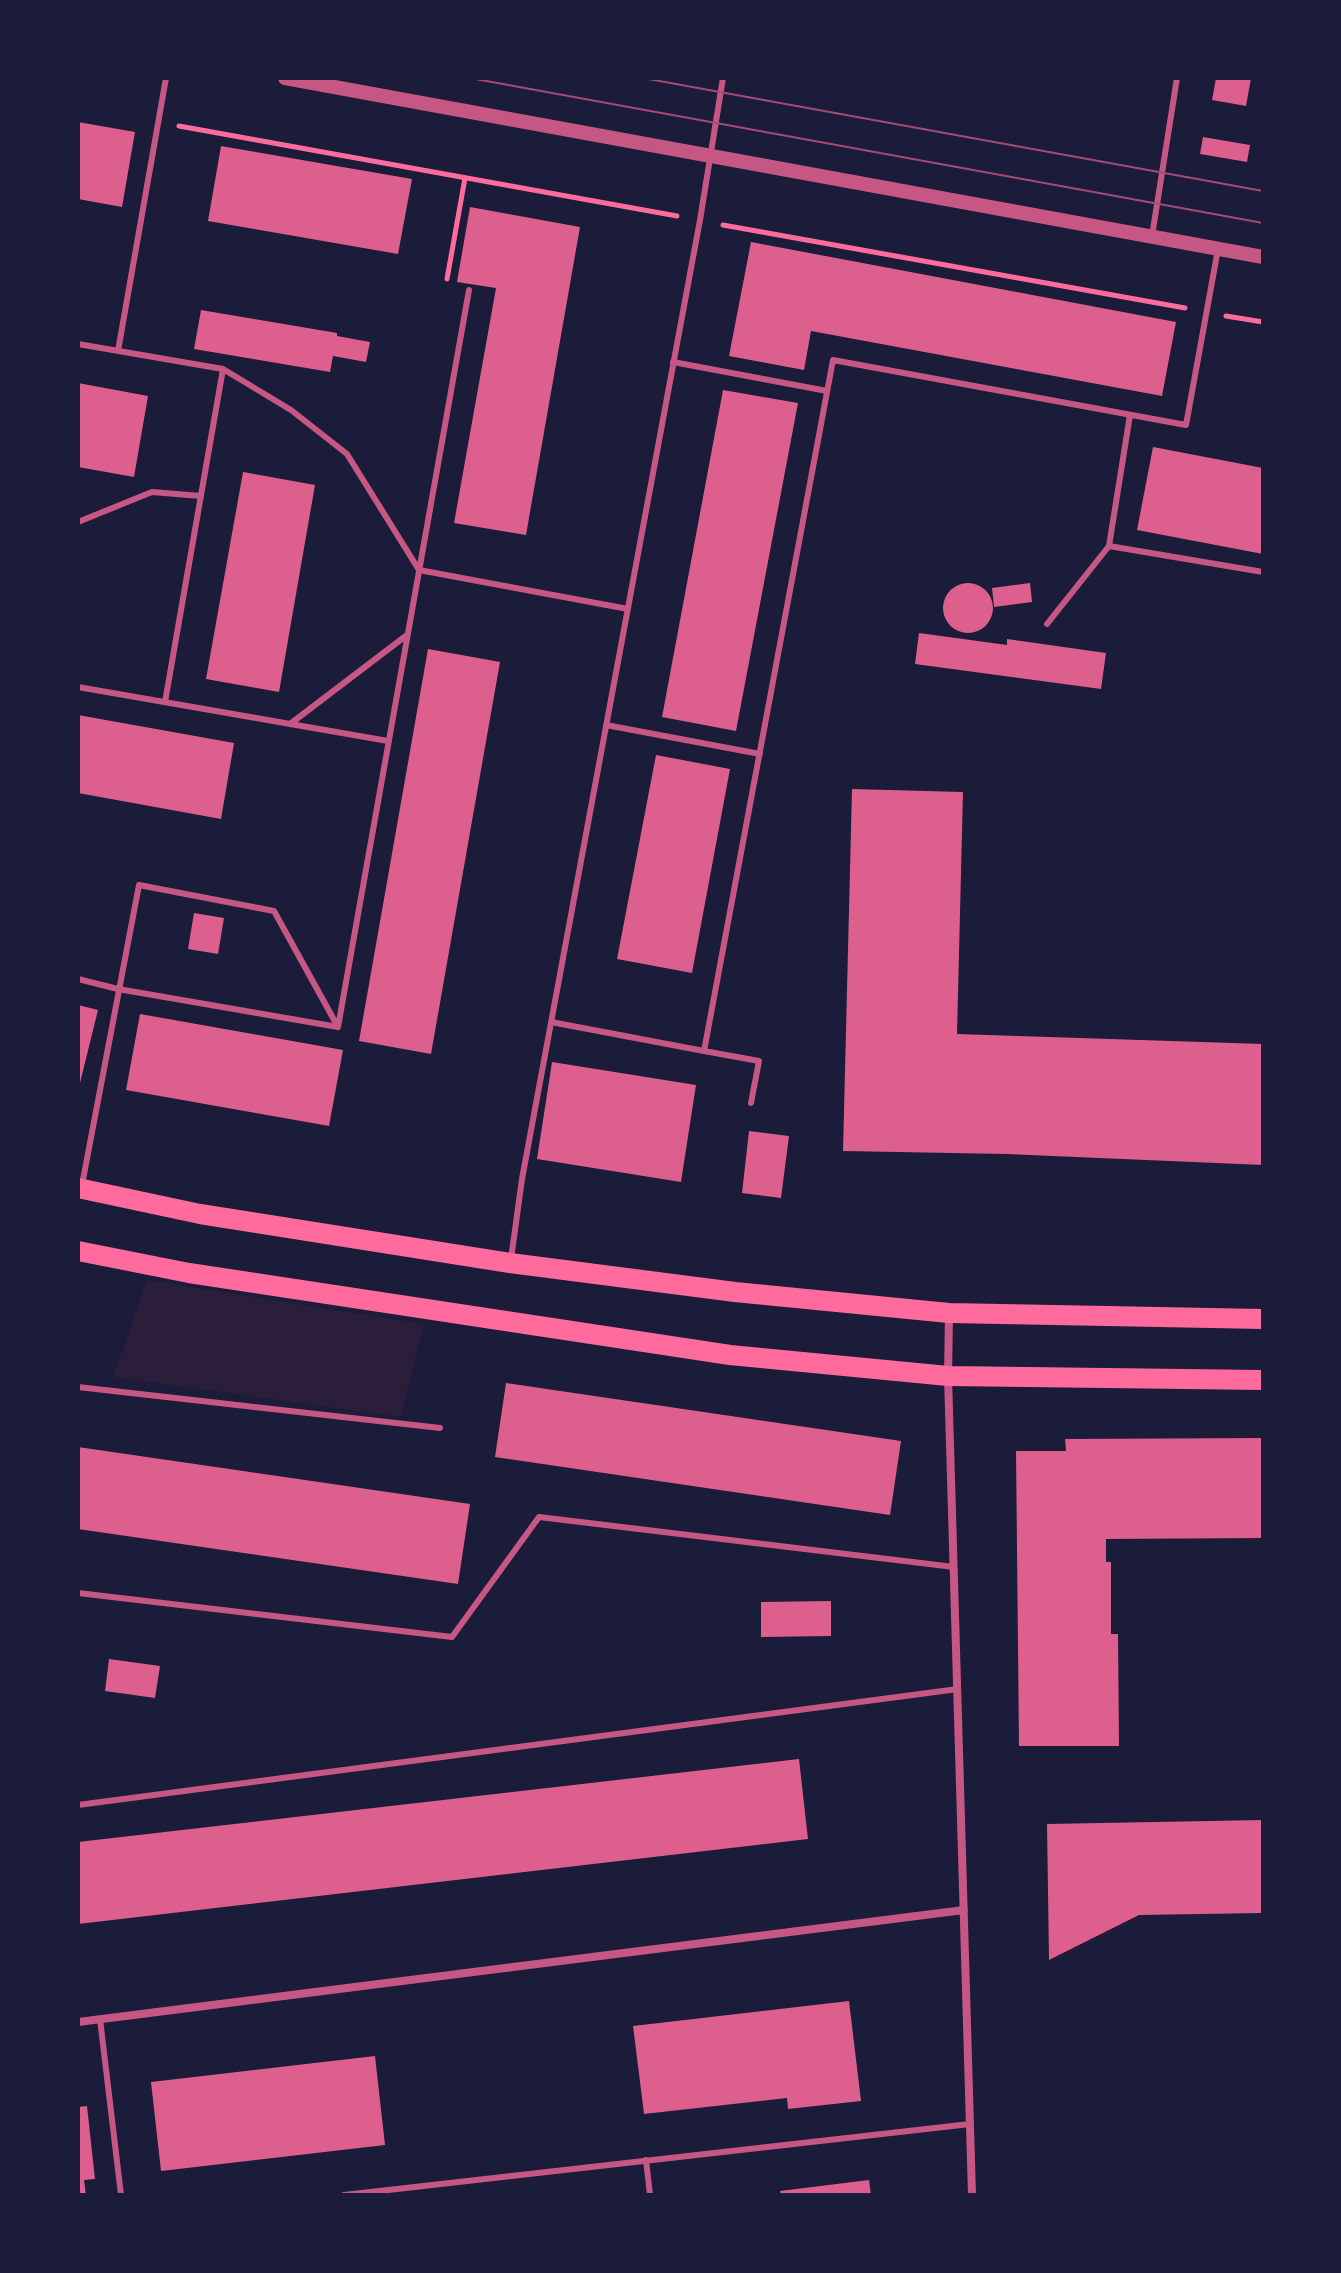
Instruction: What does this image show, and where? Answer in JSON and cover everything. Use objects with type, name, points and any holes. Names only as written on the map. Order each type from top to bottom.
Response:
[{"type":"main road","points":[[79,1188],[200,1214],[510,1263],[750,1294],[949,1313],[1263,1319]]},
{"type":"main road","points":[[78,1251],[189,1273],[730,1355],[948,1376],[1263,1380]]},
{"type":"street","points":[[285,78],[1263,257]]},
{"type":"street","points":[[949,1313],[948,1376],[972,2195]]},
{"type":"street","points":[[78,2022],[964,1910]]},
{"type":"lane","points":[[118,351],[166,78]]},
{"type":"lane","points":[[510,1263],[522,1179],[712,154],[723,78]]},
{"type":"lane","points":[[1152,236],[1177,78]]},
{"type":"lane","points":[[704,1051],[833,360],[1186,425],[1218,249]]},
{"type":"lane","points":[[338,1027],[469,290]]},
{"type":"lane","points":[[78,344],[223,369],[291,410],[347,454],[419,570],[628,609]]},
{"type":"lane","points":[[673,362],[827,391]]},
{"type":"lane","points":[[165,702],[223,369]]},
{"type":"lane","points":[[1047,624],[1109,546],[1130,415]]},
{"type":"lane","points":[[78,522],[152,492],[201,496]]},
{"type":"lane","points":[[1109,546],[1263,572]]},
{"type":"lane","points":[[290,724],[407,635]]},
{"type":"lane","points":[[78,687],[388,741]]},
{"type":"lane","points":[[606,725],[760,754]]},
{"type":"lane","points":[[79,1188],[139,885],[274,911],[338,1027]]},
{"type":"lane","points":[[78,979],[118,989],[338,1027]]},
{"type":"lane","points":[[551,1022],[759,1061],[751,1103]]},
{"type":"lane","points":[[78,1387],[440,1428]]},
{"type":"lane","points":[[78,1593],[452,1637],[539,1517],[954,1567]]},
{"type":"lane","points":[[78,1805],[958,1689]]},
{"type":"lane","points":[[100,2019],[121,2195]]},
{"type":"lane","points":[[344,2195],[409,2191],[646,2160],[970,2124]]},
{"type":"lane","points":[[646,2160],[650,2195]]},
{"type":"path","points":[[465,178],[446,286],[469,290]]},
{"type":"shaded area","points":[[147,1280],[424,1324],[401,1417],[113,1377]]},
{"type":"building","points":[[1216,78],[1251,78],[1246,106],[1212,100]]},
{"type":"building","points":[[78,122],[135,132],[122,207],[78,199]]},
{"type":"building","points":[[1203,137],[1250,145],[1247,162],[1200,154]]},
{"type":"building","points":[[221,146],[412,179],[398,254],[208,221]]},
{"type":"building","points":[[470,207],[580,227],[526,535],[454,523],[496,288],[457,282]]},
{"type":"building","points":[[751,242],[1176,322],[1162,396],[811,331],[804,370],[729,356]]},
{"type":"building","points":[[201,310],[337,333],[337,336],[370,342],[366,362],[333,356],[330,372],[194,349]]},
{"type":"building","points":[[78,383],[148,396],[134,477],[78,467]]},
{"type":"building","points":[[723,390],[798,403],[736,731],[662,717]]},
{"type":"building","points":[[1153,447],[1263,468],[1263,554],[1137,530]]},
{"type":"building","points":[[243,472],[315,485],[279,692],[206,679]]},
{"type":"building","points":[[968,583],[985,591],[993,608],[985,625],[968,633],[951,625],[943,608],[951,591]]},
{"type":"building","points":[[1030,583],[1032,602],[994,607],[992,588]]},
{"type":"building","points":[[919,633],[1007,645],[1007,639],[1106,653],[1101,689],[915,664]]},
{"type":"building","points":[[428,649],[500,662],[431,1054],[359,1041]]},
{"type":"building","points":[[78,715],[234,743],[221,819],[78,793]]},
{"type":"building","points":[[656,755],[730,769],[692,973],[617,959]]},
{"type":"building","points":[[852,789],[963,792],[957,1034],[1263,1044],[1263,1165],[1006,1154],[843,1151]]},
{"type":"building","points":[[194,913],[224,918],[218,954],[188,949]]},
{"type":"building","points":[[78,1005],[98,1010],[79,1087],[78,1087]]},
{"type":"building","points":[[140,1014],[343,1050],[329,1126],[126,1090]]},
{"type":"building","points":[[552,1062],[696,1085],[681,1182],[537,1159]]},
{"type":"building","points":[[749,1131],[789,1136],[781,1198],[742,1193]]},
{"type":"building","points":[[506,1383],[901,1441],[890,1515],[495,1457]]},
{"type":"building","points":[[1263,1438],[1263,1538],[1106,1539],[1106,1562],[1111,1562],[1111,1634],[1118,1634],[1119,1746],[1019,1746],[1016,1451],[1066,1451],[1065,1439]]},
{"type":"building","points":[[78,1447],[470,1504],[458,1584],[78,1529]]},
{"type":"building","points":[[831,1601],[831,1636],[761,1637],[761,1602]]},
{"type":"building","points":[[109,1659],[160,1666],[155,1698],[105,1691]]},
{"type":"building","points":[[799,1759],[808,1839],[78,1924],[78,1842]]},
{"type":"building","points":[[1263,1820],[1263,1913],[1139,1915],[1049,1960],[1047,1824]]},
{"type":"building","points":[[849,2001],[861,2101],[788,2109],[787,2098],[644,2114],[633,2026]]},
{"type":"building","points":[[375,2056],[385,2145],[161,2171],[151,2082]]},
{"type":"building","points":[[87,2106],[95,2179],[84,2180],[86,2195],[78,2195],[78,2107]]},
{"type":"building","points":[[869,2180],[871,2195],[781,2195],[780,2191]]},
{"type":"tram line","points":[[470,78],[1263,223]]},
{"type":"tram line","points":[[643,78],[1263,191]]}]
